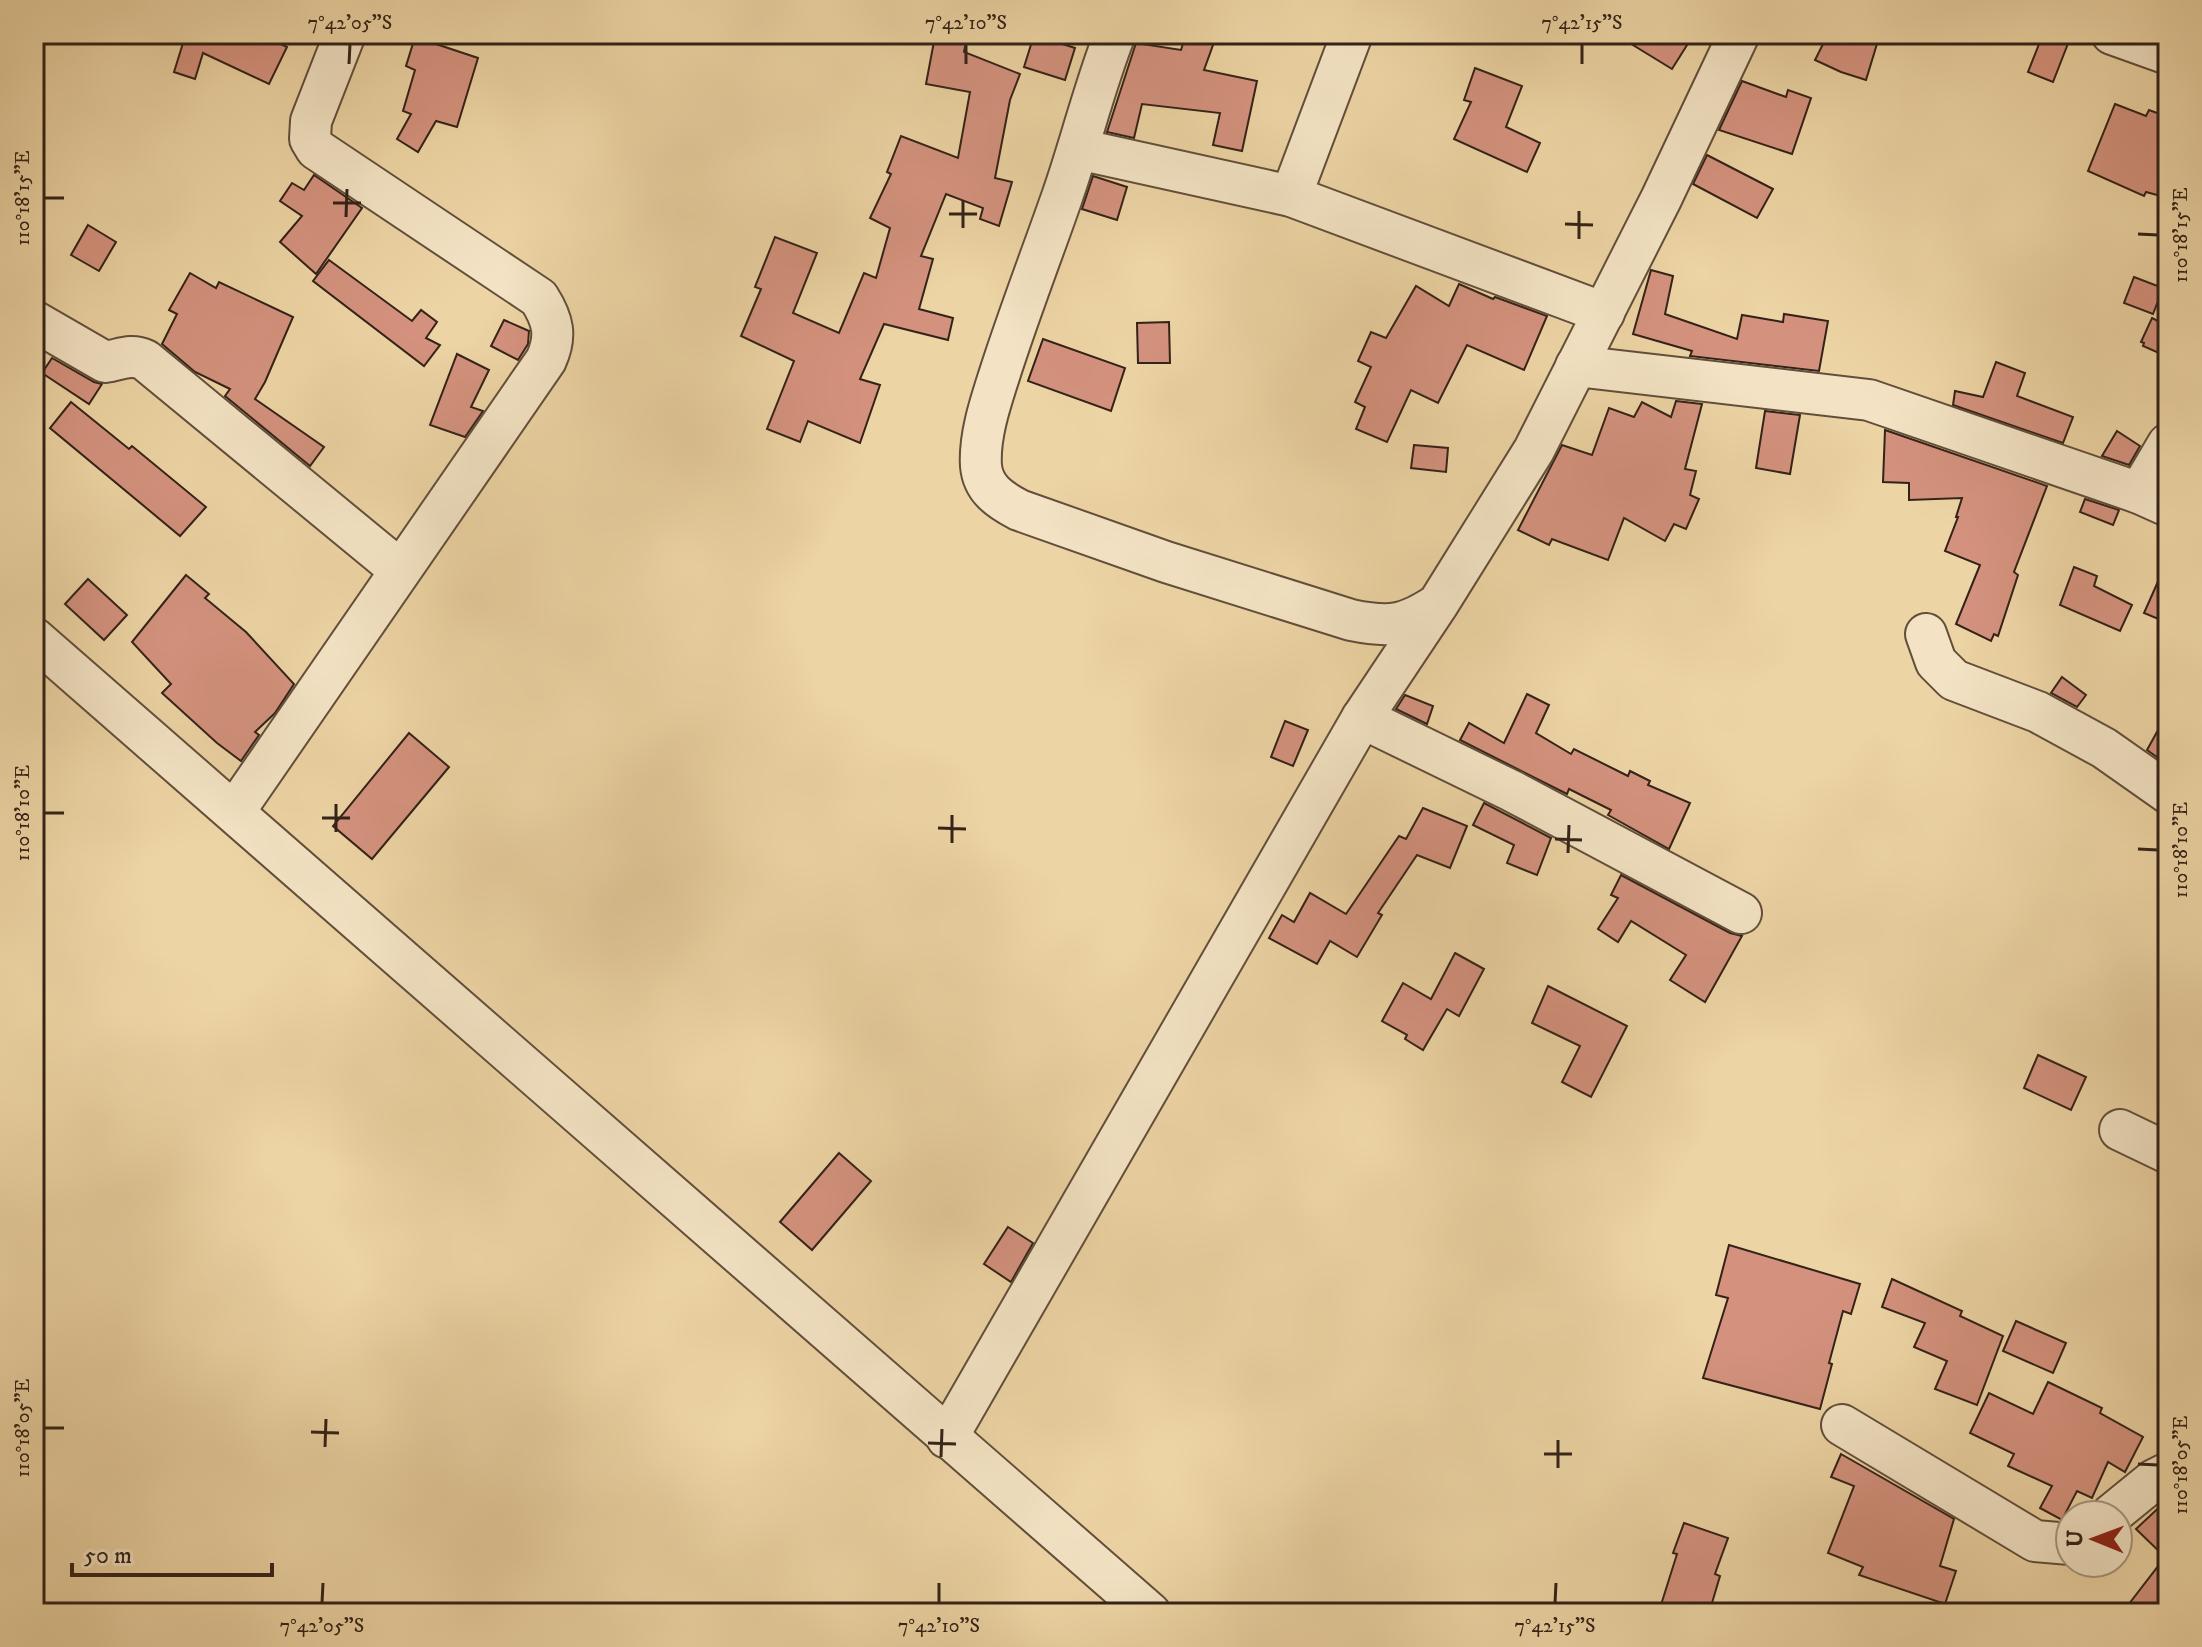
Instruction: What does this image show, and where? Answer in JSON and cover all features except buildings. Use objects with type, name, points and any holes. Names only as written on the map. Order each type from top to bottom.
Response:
[{"type":"street","points":[[234,812],[546,360],[553,341],[552,320],[539,298],[316,149],[310,139],[311,121],[345,34]]},
{"type":"street","points":[[1115,34],[989,407],[981,456],[981,470],[988,488],[1001,501],[1019,510],[1166,562],[1351,620],[1377,626],[1396,625],[1414,620],[1438,604]]},
{"type":"street","points":[[1291,196],[1352,34]]},
{"type":"street","points":[[947,1438],[1362,718],[1534,450],[1661,199],[1739,34]]},
{"type":"street","points":[[2112,34],[2168,54]]},
{"type":"street","points":[[1078,149],[1291,196],[1604,313]]},
{"type":"street","points":[[34,321],[105,362],[127,356],[145,360],[400,570]]},
{"type":"street","points":[[1576,366],[1869,400],[2154,500],[2168,444]]},
{"type":"street","points":[[1926,634],[1936,662],[1954,680],[2038,712],[2104,748],[2168,793]]},
{"type":"street","points":[[34,638],[1150,1613]]},
{"type":"street","points":[[1362,718],[1512,791],[1741,913]]},
{"type":"street","points":[[2120,1130],[2168,1153]]},
{"type":"street","points":[[1842,1425],[2035,1541],[2054,1544]]},
{"type":"street","points":[[2131,1499],[2168,1473]]}]
